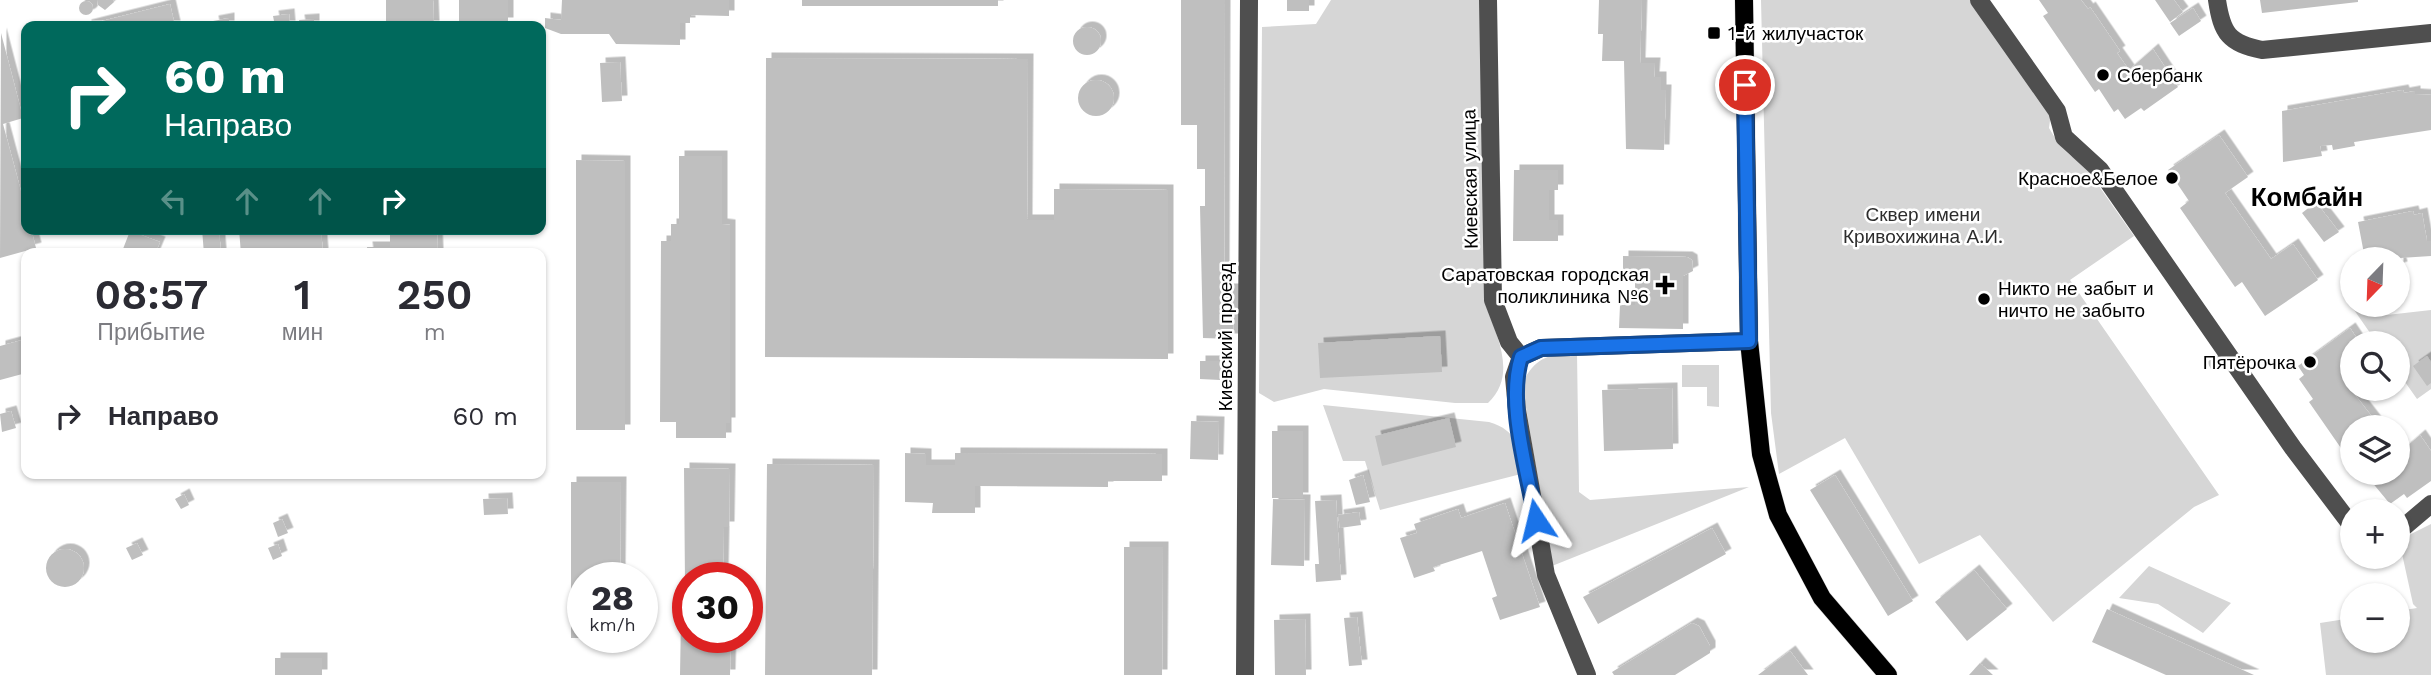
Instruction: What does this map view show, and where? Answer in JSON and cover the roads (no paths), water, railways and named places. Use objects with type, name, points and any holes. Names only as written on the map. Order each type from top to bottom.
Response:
[{"type":"main road","points":[[1744,0],[1749,341],[1761,454],[1778,515],[1822,598],[1888,675]]},
{"type":"street","name":"Киевский проезд","points":[[1245,675],[1249,0]]},
{"type":"street","name":"Киевская улица","points":[[1488,0],[1493,300],[1509,342],[1521,357]]},
{"type":"street","points":[[1979,0],[2057,111],[2064,137],[2100,170],[2287,439],[2340,510]]},
{"type":"street","points":[[2217,0],[2227,34],[2238,45],[2262,50],[2431,33]]},
{"type":"street","points":[[1587,675],[1546,575],[1517,410],[1514,377],[1521,357],[1541,348],[1749,341]]},
{"type":"street","points":[[2410,522],[2431,504]]},
{"type":"place","name":"1-й жилучасток","points":[[1714,33]]},
{"type":"place","name":"Сбербанк","points":[[2103,75]]},
{"type":"place","name":"Красное&Белое","points":[[2172,178]]},
{"type":"place","name":"Саратовская городская поликлиника №6","points":[[1665,285]]},
{"type":"place","name":"Никто не забыт и ничто не забыто","points":[[1984,299]]},
{"type":"place","name":"Пятёрочка","points":[[2310,362]]},
{"type":"district","name":"Комбайн","points":[[2307,197]]},
{"type":"park label","name":"Сквер имени Кривохижина А.И.","points":[[1923,225]]}]
